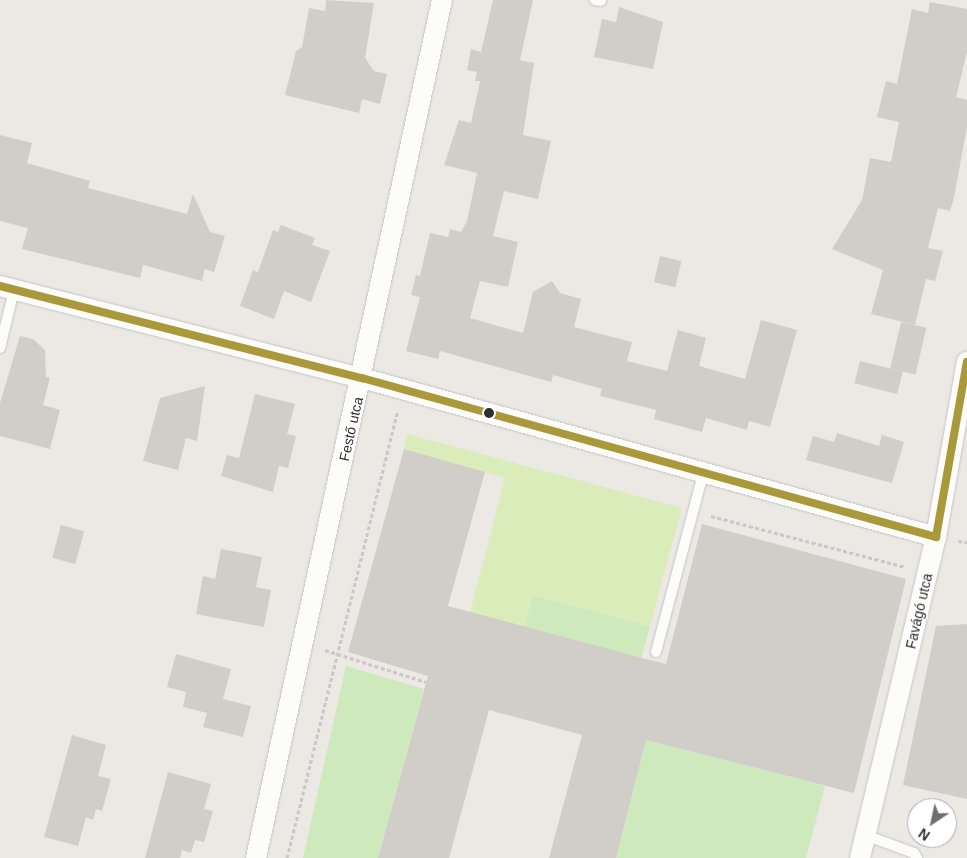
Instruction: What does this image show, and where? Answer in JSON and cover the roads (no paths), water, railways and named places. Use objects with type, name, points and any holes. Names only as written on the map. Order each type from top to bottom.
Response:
[{"type":"street","name":"Festő utca","points":[[256,858],[357,403],[442,0]]},
{"type":"street","points":[[7,288],[362,378],[704,470],[936,537]]},
{"type":"street","name":"Favágó utca","points":[[860,858],[936,537],[967,362]]},
{"type":"lane","points":[[0,348],[7,288]]},
{"type":"lane","points":[[656,652],[697,503],[704,470]]},
{"type":"lane","points":[[866,835],[914,853],[917,858]]}]
